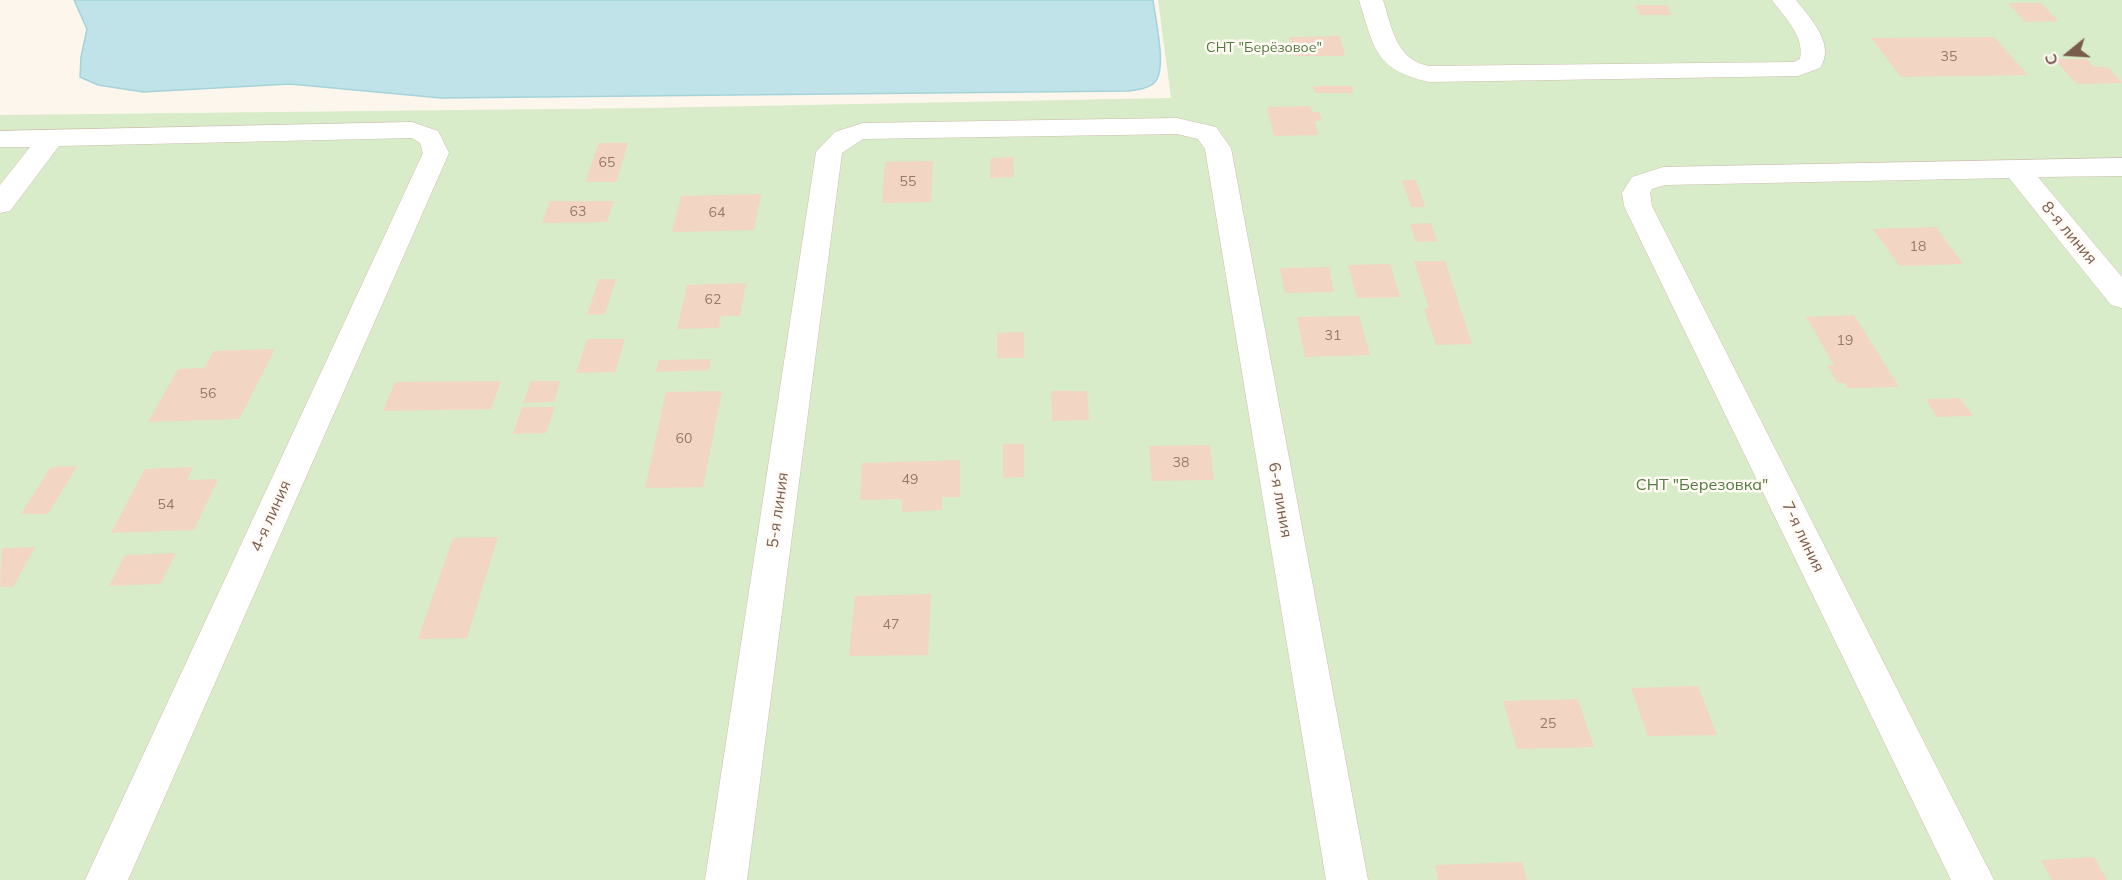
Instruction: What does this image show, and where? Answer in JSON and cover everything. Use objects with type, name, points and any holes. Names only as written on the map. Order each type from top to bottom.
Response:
[{"type":"street","points":[[1371,0],[1392,58],[1402,67],[1429,74],[1770,72],[1798,69],[1811,63],[1815,54],[1815,44],[1784,0]]},
{"type":"street","name":"5-я линия","points":[[726,880],[829,152],[837,141],[849,134],[863,131],[1177,126],[1198,129]]},
{"type":"street","name":"6-я линия","points":[[1198,129],[1207,133],[1218,148],[1347,880]]},
{"type":"street","name":"4-я линия","points":[[51,138],[412,130],[425,133],[433,140],[436,153],[106,880]]},
{"type":"street","points":[[0,139],[51,138]]},
{"type":"street","points":[[0,204],[51,138]]},
{"type":"street","points":[[2016,169],[2122,167]]},
{"type":"street","name":"7-я линия","points":[[1973,880],[1638,206],[1635,193],[1642,183],[1663,176],[2016,169]]},
{"type":"street","name":"8-я линия","points":[[2016,169],[2122,297]]},
{"type":"green space","name":"СНТ \"Березовка\"","points":[[1158,0],[2122,0],[2122,880],[0,880],[0,115],[648,108],[1171,98]]},
{"type":"water","points":[[74,0],[1153,0],[1160,68],[1154,83],[1142,89],[1128,91],[441,98],[290,84],[143,92],[98,85],[80,77],[81,57],[87,29]]},
{"type":"building","points":[[2008,3],[2041,3],[2058,21],[2025,22]]},
{"type":"building","points":[[1635,5],[1667,5],[1672,15],[1640,15]]},
{"type":"building","points":[[1340,36],[1345,56],[1294,56],[1289,37]]},
{"type":"building","points":[[1994,37],[2028,75],[1901,77],[1871,38]]},
{"type":"building","points":[[2054,59],[2086,59],[2094,67],[2108,67],[2122,83],[2077,84]]},
{"type":"building","points":[[1313,86],[1352,86],[1353,93],[1314,93]]},
{"type":"building","points":[[1310,106],[1312,112],[1319,112],[1322,121],[1315,121],[1318,135],[1274,136],[1267,107]]},
{"type":"building","points":[[599,143],[628,143],[616,182],[585,182]]},
{"type":"building","points":[[1013,157],[1014,177],[990,178],[991,158]]},
{"type":"building","points":[[933,161],[931,202],[882,203],[885,162]]},
{"type":"building","points":[[1402,180],[1416,180],[1425,207],[1411,207]]},
{"type":"building","points":[[761,194],[754,230],[672,232],[681,196]]},
{"type":"building","points":[[550,201],[614,201],[607,222],[542,223]]},
{"type":"building","points":[[1431,223],[1437,241],[1416,242],[1410,224]]},
{"type":"building","points":[[1936,227],[1963,264],[1899,266],[1873,229]]},
{"type":"building","points":[[1414,261],[1445,261],[1472,344],[1436,345],[1424,308],[1429,308]]},
{"type":"building","points":[[1390,264],[1400,297],[1357,298],[1348,265]]},
{"type":"building","points":[[1329,267],[1334,292],[1285,293],[1280,268]]},
{"type":"building","points":[[599,279],[616,279],[605,314],[587,315]]},
{"type":"building","points":[[746,283],[740,316],[721,316],[719,328],[677,329],[687,285]]},
{"type":"building","points":[[1854,315],[1899,387],[1848,388],[1845,383],[1837,383],[1827,365],[1834,365],[1806,317]]},
{"type":"building","points":[[1359,316],[1370,355],[1305,357],[1297,317]]},
{"type":"building","points":[[1024,332],[1024,358],[997,358],[997,333]]},
{"type":"building","points":[[587,339],[625,339],[615,372],[576,373]]},
{"type":"building","points":[[275,349],[239,419],[148,422],[178,369],[204,368],[214,351]]},
{"type":"building","points":[[711,359],[709,370],[656,372],[659,360]]},
{"type":"building","points":[[501,381],[491,409],[383,411],[395,382]]},
{"type":"building","points":[[531,381],[560,381],[554,402],[523,403]]},
{"type":"building","points":[[722,391],[703,487],[645,488],[666,392]]},
{"type":"building","points":[[1051,391],[1087,391],[1089,420],[1052,421]]},
{"type":"building","points":[[1960,398],[1973,416],[1937,417],[1926,399]]},
{"type":"building","points":[[522,407],[555,407],[546,433],[513,434]]},
{"type":"building","points":[[1003,444],[1024,444],[1024,477],[1003,478]]},
{"type":"building","points":[[1210,445],[1214,480],[1152,481],[1149,446]]},
{"type":"building","points":[[960,460],[960,497],[942,497],[942,510],[902,512],[902,499],[860,500],[862,463]]},
{"type":"building","points":[[77,466],[48,514],[21,514],[51,467]]},
{"type":"building","points":[[193,467],[187,480],[218,479],[194,530],[111,533],[145,469]]},
{"type":"building","points":[[498,537],[467,638],[418,639],[453,538]]},
{"type":"building","points":[[35,547],[13,587],[0,587],[2,548]]},
{"type":"building","points":[[176,553],[160,584],[109,586],[125,555]]},
{"type":"building","points":[[931,594],[928,655],[849,656],[855,596]]},
{"type":"building","points":[[1698,686],[1717,735],[1648,736],[1631,688]]},
{"type":"building","points":[[1578,699],[1594,747],[1517,749],[1503,701]]},
{"type":"building","points":[[2094,857],[2107,880],[2052,880],[2041,860]]},
{"type":"building","points":[[1522,862],[1527,880],[1438,880],[1435,865]]},
{"type":"park label","name":"СНТ \"Берёзовое\"","points":[[1264,48]]}]
